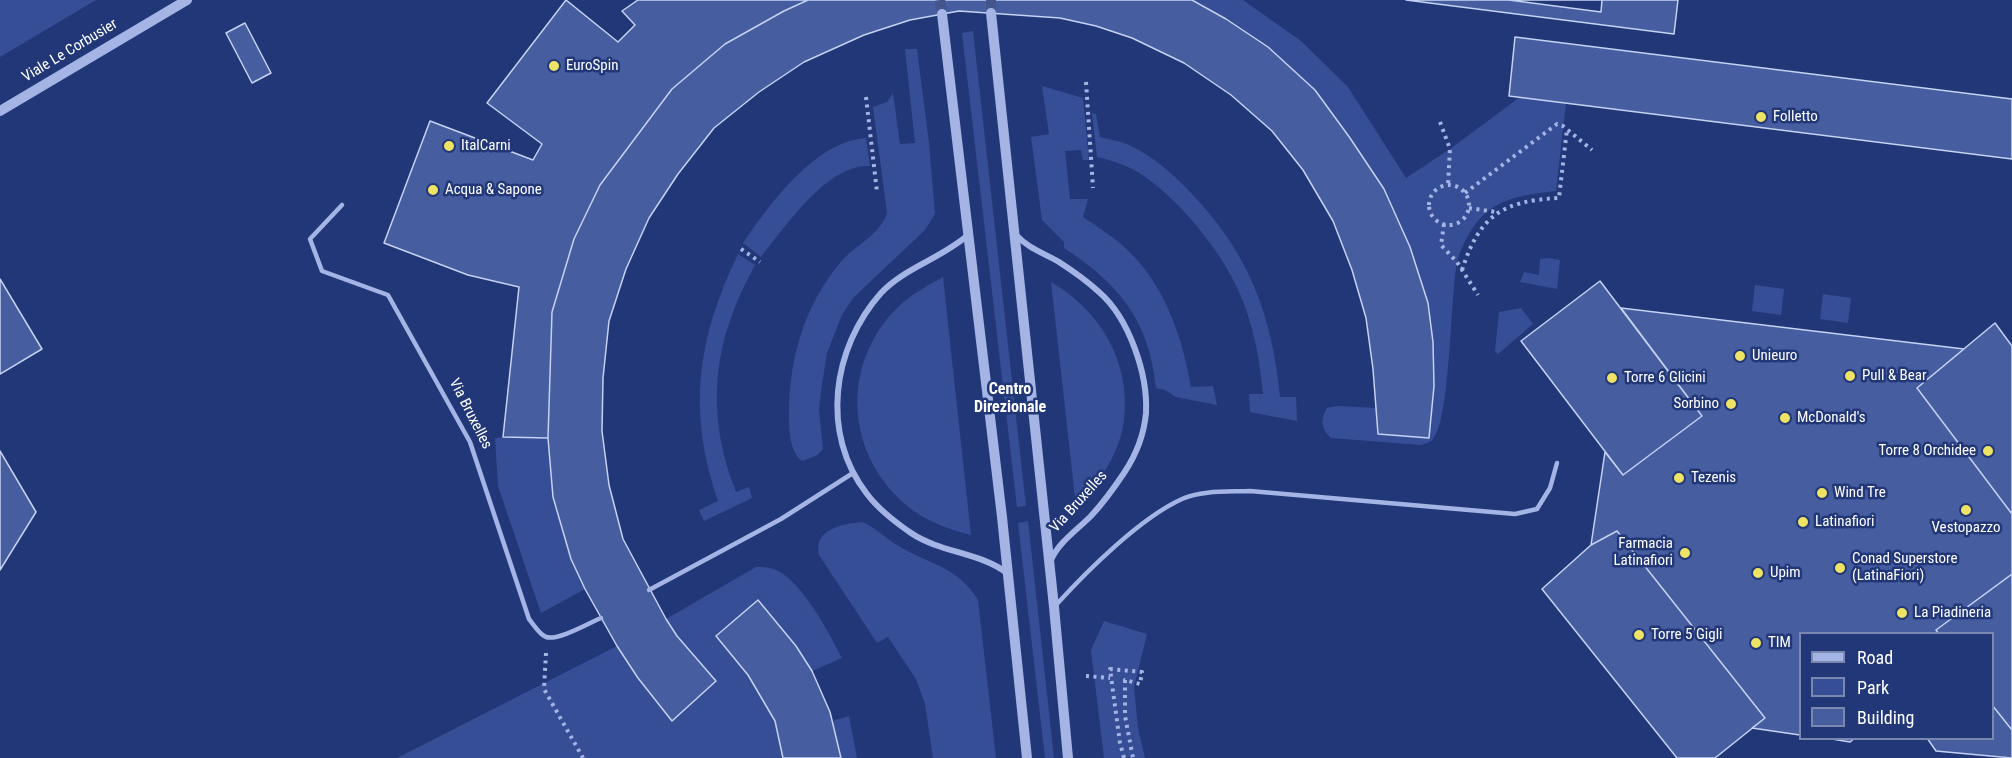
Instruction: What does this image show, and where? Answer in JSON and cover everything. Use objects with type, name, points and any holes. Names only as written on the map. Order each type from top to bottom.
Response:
[{"type":"street","name":"Viale Le Corbusier","points":[[0,111],[187,0]]},
{"type":"street","name":"Via Bruxelles","points":[[992,13],[1050,563],[1068,758]]},
{"type":"street","points":[[942,14],[1027,758]]},
{"type":"street","points":[[968,234],[959,243],[882,292],[870,308],[850,343],[838,379],[837,424],[842,446],[853,473],[867,495],[887,515],[914,535],[951,551],[987,561],[1007,573]]},
{"type":"street","name":"Via Bruxelles","points":[[1015,234],[1024,244],[1058,261],[1101,294],[1119,315],[1131,337],[1145,393],[1146,414],[1142,438],[1134,457],[1110,494],[1059,547],[1050,563]]},
{"type":"lane","name":"Via Bruxelles","points":[[342,205],[310,239],[322,271],[388,295],[470,442],[529,619],[538,631],[547,637]]},
{"type":"lane","points":[[1054,607],[1118,544],[1158,513],[1183,498],[1250,490],[1515,514],[1537,509],[1550,488],[1557,463]]},
{"type":"lane","points":[[649,590],[781,519],[853,473]]},
{"type":"lane","points":[[547,637],[559,636],[601,618]]},
{"type":"path","points":[[1086,82],[1094,188]]},
{"type":"path","points":[[866,97],[877,192]]},
{"type":"path","points":[[1440,122],[1450,149],[1448,184]]},
{"type":"path","points":[[1465,193],[1557,124],[1567,129],[1592,150]]},
{"type":"path","points":[[1469,208],[1497,212],[1533,199],[1559,198],[1567,129]]},
{"type":"path","points":[[1448,184],[1455,185],[1465,193],[1468,199],[1467,215],[1456,224],[1444,224],[1432,215],[1429,202],[1436,190],[1448,184]]},
{"type":"path","points":[[1462,270],[1474,238],[1497,212]]},
{"type":"path","points":[[1444,224],[1441,245],[1462,270],[1478,295]]},
{"type":"path","points":[[741,249],[760,262]]},
{"type":"path","points":[[547,637],[544,689],[583,758]]},
{"type":"path","points":[[1124,758],[1110,669],[1142,672],[1140,684],[1125,680],[1125,716],[1133,758]]},
{"type":"path","points":[[1086,676],[1110,678]]},
{"type":"green space","points":[[0,0],[96,0],[0,57]]},
{"type":"green space","points":[[1192,0],[1243,0],[1301,41],[1348,87],[1406,178],[1450,149],[1520,97],[1566,103],[1556,191],[1520,197],[1494,207],[1477,222],[1461,249],[1455,279],[1443,409],[1438,429],[1429,442],[1420,445],[1331,438],[1323,428],[1327,408],[1337,406],[1377,408],[1378,434],[1429,438],[1434,386],[1410,247],[1384,189],[1315,90],[1268,47]]},
{"type":"green space","points":[[973,31],[1026,506],[1017,507],[962,33]]},
{"type":"green space","points":[[905,49],[917,49],[935,214],[925,230],[853,298],[842,315],[827,353],[821,391],[819,410],[823,449],[818,455],[802,461],[792,445],[789,419],[792,373],[801,333],[817,296],[828,279],[846,256],[879,228],[887,213],[873,107],[887,102],[893,93],[900,144],[915,143]]},
{"type":"green space","points":[[1042,86],[1083,98],[1089,160],[1083,160],[1081,150],[1065,151],[1070,199],[1088,199],[1083,217],[1121,244],[1148,274],[1159,291],[1176,328],[1191,387],[1213,386],[1217,405],[1176,397],[1165,390],[1156,388],[1146,342],[1128,306],[1101,276],[1064,248],[1064,242],[1042,220],[1031,137],[1049,134]]},
{"type":"green space","points":[[1092,113],[1096,114],[1100,137],[1127,144],[1162,166],[1189,191],[1227,237],[1254,285],[1271,338],[1280,397],[1296,397],[1297,421],[1250,412],[1249,394],[1263,394],[1262,382],[1251,326],[1237,287],[1203,233],[1159,187],[1139,172],[1122,164],[1097,157]]},
{"type":"green space","points":[[866,138],[870,166],[854,168],[823,186],[795,214],[761,257],[743,243],[780,194],[811,163],[847,142]]},
{"type":"green space","points":[[738,254],[755,265],[730,321],[722,349],[717,405],[726,462],[736,492],[749,487],[752,498],[704,521],[699,510],[718,501],[708,468],[702,436],[701,376],[705,346],[713,316]]},
{"type":"green space","points":[[1540,259],[1560,260],[1557,289],[1520,282],[1524,272],[1539,275]]},
{"type":"green space","points":[[943,277],[971,535],[944,527],[920,515],[905,504],[885,483],[871,459],[861,434],[858,408],[859,381],[866,355],[879,330],[902,303]]},
{"type":"green space","points":[[1051,282],[1084,307],[1108,340],[1117,358],[1125,399],[1122,432],[1113,456],[1093,488],[1076,507]]},
{"type":"green space","points":[[1755,285],[1784,289],[1781,315],[1752,311]]},
{"type":"green space","points":[[1823,294],[1851,298],[1848,323],[1820,319]]},
{"type":"green space","points":[[1521,308],[1533,324],[1498,354],[1495,351],[1499,312]]},
{"type":"green space","points":[[495,438],[548,438],[553,497],[571,559],[585,589],[541,613],[498,486]]},
{"type":"green space","points":[[1028,521],[1054,758],[1045,758],[1018,523]]},
{"type":"green space","points":[[862,522],[902,548],[954,574],[971,589],[978,600],[996,758],[933,758],[925,704],[916,679],[888,637],[877,643],[819,555],[818,546],[825,533],[839,526]]},
{"type":"green space","points":[[756,567],[770,568],[792,581],[812,606],[842,658],[812,671],[796,646],[758,600],[716,635],[748,675],[775,721],[783,758],[397,758],[617,646],[638,678],[715,681],[677,636],[666,619]]},
{"type":"green space","points":[[1104,621],[1147,634],[1134,687],[1138,728],[1145,758],[1104,758],[1091,650]]},
{"type":"green space","points":[[849,716],[857,758],[841,758],[832,721]]},
{"type":"building","points":[[566,0],[618,42],[635,25],[622,11],[638,0],[808,0],[725,44],[672,89],[600,185],[574,239],[552,312],[548,438],[503,437],[519,287],[468,275],[384,243],[430,121],[533,160],[542,144],[487,103]]},
{"type":"building","points":[[808,0],[1192,0],[1268,47],[1315,90],[1350,138],[1384,189],[1410,247],[1428,303],[1433,342],[1434,386],[1429,438],[1378,434],[1366,318],[1352,270],[1333,221],[1303,170],[1272,131],[1231,95],[1184,63],[1132,38],[1096,26],[1060,18],[959,11],[910,20],[864,35],[804,62],[759,92],[714,128],[678,174],[649,218],[626,269],[609,321],[603,378],[602,431],[609,485],[623,539],[677,636],[716,681],[672,721],[638,678],[617,646],[571,559],[553,497],[548,438],[552,312],[574,239],[600,185],[672,89],[725,44]]},
{"type":"building","points":[[1406,0],[1678,0],[1674,34]]},
{"type":"building","points":[[1509,0],[1602,0],[1601,12]]},
{"type":"building","points":[[245,23],[271,73],[252,83],[226,33]]},
{"type":"building","points":[[1515,37],[2012,99],[2012,159],[1509,96]]},
{"type":"building","points":[[0,279],[42,349],[0,374]]},
{"type":"building","name":"Torre 6 Glicini","points":[[1600,281],[1702,416],[1623,475],[1521,341]]},
{"type":"building","name":"Latinafiori","points":[[1621,308],[1964,349],[1917,388],[2012,514],[2012,574],[1936,630],[1938,632],[1799,632],[1799,735],[1752,728],[1765,718],[1617,531],[1591,545],[1605,452],[1623,475],[1702,416]]},
{"type":"building","name":"Torre 8 Orchidee","points":[[1995,323],[2012,346],[2012,514],[1917,388]]},
{"type":"building","points":[[0,451],[36,512],[0,570]]},
{"type":"building","name":"Torre 5 Gigli","points":[[1617,531],[1765,718],[1715,758],[1677,758],[1542,589],[1591,545]]},
{"type":"building","points":[[2012,574],[2012,730],[1994,708],[1994,632],[1938,632],[1936,630]]},
{"type":"building","points":[[758,600],[796,646],[812,671],[830,712],[841,758],[783,758],[775,721],[748,675],[716,636]]},
{"type":"building","points":[[1994,708],[2012,730],[2012,758],[1936,751],[1928,740],[1994,740]]},
{"type":"tunnel","points":[[940,0],[942,14]]},
{"type":"tunnel","points":[[991,0],[991,13]]},
{"type":"place","name":"EuroSpin","points":[[554,66]]},
{"type":"place","name":"Folletto","points":[[1761,117]]},
{"type":"place","name":"ItalCarni","points":[[449,146]]},
{"type":"place","name":"Acqua & Sapone","points":[[433,190]]},
{"type":"place","name":"Unieuro","points":[[1740,356]]},
{"type":"place","name":"Pull & Bear","points":[[1850,376]]},
{"type":"place","name":"Torre 6 Glicini","points":[[1612,378]]},
{"type":"place","name":"Sorbino","points":[[1731,404]]},
{"type":"place","name":"McDonald's","points":[[1785,418]]},
{"type":"place","name":"Torre 8 Orchidee","points":[[1988,451]]},
{"type":"place","name":"Tezenis","points":[[1679,478]]},
{"type":"place","name":"Wind Tre","points":[[1822,493]]},
{"type":"place","name":"Vestopazzo","points":[[1966,510]]},
{"type":"place","name":"Latinafiori","points":[[1803,522]]},
{"type":"place","name":"Farmacia Latinafiori","points":[[1685,553]]},
{"type":"place","name":"Conad Superstore (LatinaFiori)","points":[[1840,568]]},
{"type":"place","name":"Upim","points":[[1758,573]]},
{"type":"place","name":"La Piadineria","points":[[1902,613]]},
{"type":"place","name":"Torre 5 Gigli","points":[[1639,635]]},
{"type":"place","name":"TIM","points":[[1756,643]]},
{"type":"district","name":"Centro Direzionale","points":[[1010,399]]}]
